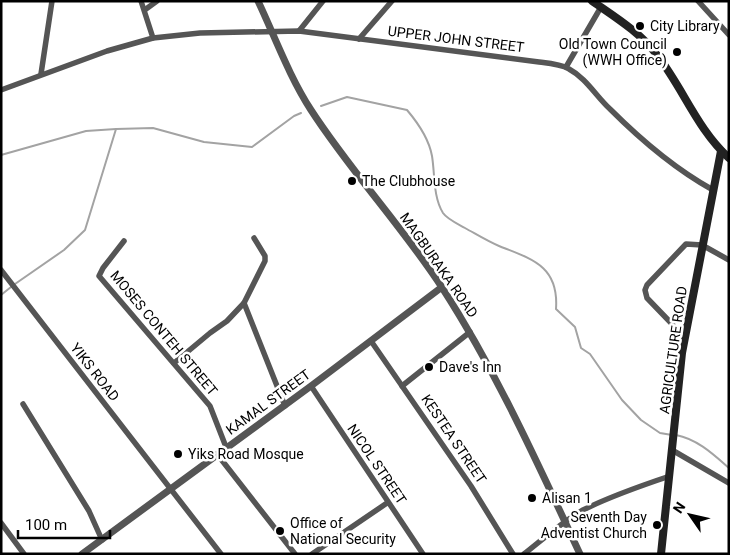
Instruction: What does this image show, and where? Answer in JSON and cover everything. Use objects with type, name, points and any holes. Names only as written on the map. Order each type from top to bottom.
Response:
[{"type":"main road","points":[[592,1],[630,29],[657,54],[702,126],[721,151],[729,158]]},
{"type":"main road","name":"AGRICULTURE ROAD","points":[[661,554],[682,353],[721,151]]},
{"type":"street","points":[[41,74],[52,1]]},
{"type":"street","points":[[141,1],[146,9],[153,38]]},
{"type":"street","points":[[146,9],[157,1]]},
{"type":"street","name":"MAGBURAKA ROAD","points":[[258,1],[304,98],[442,287],[470,332],[490,368],[580,554]]},
{"type":"street","points":[[299,31],[323,1]]},
{"type":"street","points":[[359,39],[392,1]]},
{"type":"street","points":[[698,1],[729,35]]},
{"type":"street","points":[[601,7],[566,67],[584,79],[609,109],[670,163],[713,190]]},
{"type":"street","name":"UPPER JOHN STREET","points":[[1,90],[107,51],[153,38],[200,33],[299,31],[566,67]]},
{"type":"street","points":[[174,363],[227,321],[244,303],[265,261],[265,256],[254,238]]},
{"type":"street","name":"MOSES CONTEH STREET","points":[[124,241],[99,276],[210,406],[226,447]]},
{"type":"street","points":[[673,325],[647,298],[644,290],[682,245],[691,243],[702,245],[729,260]]},
{"type":"street","name":"YIKS ROAD","points":[[1,270],[221,554]]},
{"type":"street","name":"KAMAL STREET","points":[[82,554],[226,447],[285,406],[442,287]]},
{"type":"street","points":[[244,303],[285,406]]},
{"type":"street","points":[[402,386],[470,332]]},
{"type":"street","name":"KESTEA STREET","points":[[372,341],[471,486],[513,554]]},
{"type":"street","name":"NICOL STREET","points":[[311,386],[423,554]]},
{"type":"street","points":[[23,404],[89,511],[102,540]]},
{"type":"street","points":[[672,447],[729,482]]},
{"type":"street","points":[[217,454],[295,554]]},
{"type":"street","points":[[524,554],[583,510],[630,490],[670,476]]},
{"type":"street","points":[[312,554],[387,502]]},
{"type":"street","points":[[1,523],[24,554]]},
{"type":"waterway","points":[[321,106],[347,97],[407,110],[426,137],[432,156],[437,200],[443,213],[486,240],[522,255],[541,266],[553,283],[556,294],[556,309],[575,327],[581,348],[590,354],[622,400],[641,420],[660,433],[672,435]]},
{"type":"waterway","points":[[1,155],[86,131],[116,129],[153,128],[204,142],[252,147],[294,116],[301,113]]},
{"type":"waterway","points":[[15,284],[64,250],[85,230],[116,129]]},
{"type":"waterway","points":[[1,295],[11,287]]},
{"type":"waterway","points":[[676,435],[691,440],[711,452],[729,468]]},
{"type":"place","name":"City Library","points":[[640,26]]},
{"type":"place","name":"Old Town Council (WWH Office)","points":[[677,52]]},
{"type":"place","name":"The Clubhouse","points":[[352,181]]},
{"type":"place","name":"Dave's Inn","points":[[429,367]]},
{"type":"place","name":"Yiks Road Mosque","points":[[178,454]]},
{"type":"place","name":"Alisan 1","points":[[532,498]]},
{"type":"place","name":"Seventh Day Adventist Church","points":[[657,525]]},
{"type":"place","name":"Office of National Security","points":[[280,531]]}]
